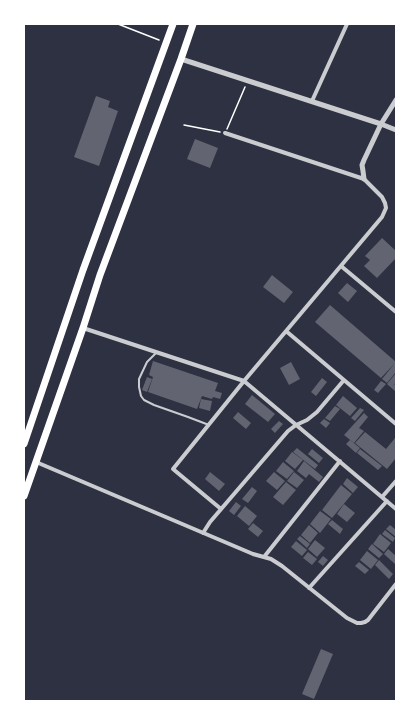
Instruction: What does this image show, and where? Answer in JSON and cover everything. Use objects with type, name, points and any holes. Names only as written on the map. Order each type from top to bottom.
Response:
[{"type":"highway","points":[[24,444],[84,270],[173,24]]},
{"type":"highway","points":[[24,496],[84,328],[100,275],[193,24]]},
{"type":"street","points":[[312,101],[347,24]]},
{"type":"street","points":[[181,59],[382,124],[396,130]]},
{"type":"street","points":[[364,179],[362,165],[364,160],[396,100]]},
{"type":"street","points":[[221,509],[173,469],[244,381],[382,217],[386,208],[382,197],[364,179],[225,133]]},
{"type":"street","points":[[341,266],[396,312]]},
{"type":"street","points":[[84,328],[244,381],[396,509]]},
{"type":"street","points":[[286,331],[396,424]]},
{"type":"street","points":[[203,533],[221,509],[288,431],[307,420],[317,412],[344,380]]},
{"type":"street","points":[[36,462],[253,554],[276,562],[347,618],[356,623],[361,624],[365,622],[396,584]]},
{"type":"street","points":[[264,557],[340,462]]},
{"type":"street","points":[[382,497],[396,481]]},
{"type":"street","points":[[310,588],[387,501]]},
{"type":"lane","points":[[157,352],[147,362],[139,379],[141,396],[144,400],[154,405],[188,416],[209,425]]},
{"type":"path","points":[[118,24],[167,42]]},
{"type":"path","points":[[184,125],[225,133],[248,81]]},
{"type":"building","points":[[96,96],[110,101],[108,107],[118,111],[99,166],[74,157]]},
{"type":"building","points":[[195,139],[218,148],[210,168],[187,159]]},
{"type":"building","points":[[382,238],[396,251],[396,258],[377,278],[364,266],[370,260],[365,256]]},
{"type":"building","points":[[272,275],[293,292],[284,303],[263,287]]},
{"type":"building","points":[[347,283],[357,291],[348,302],[338,293]]},
{"type":"building","points":[[330,305],[396,362],[396,372],[387,383],[382,379],[395,363],[381,378],[315,322]]},
{"type":"building","points":[[153,361],[218,383],[215,391],[222,393],[220,399],[213,397],[212,399],[202,396],[197,409],[148,392],[153,377],[149,375]]},
{"type":"building","points":[[291,362],[300,379],[289,385],[280,368]]},
{"type":"building","points":[[396,373],[396,382],[393,386],[396,383],[396,392],[387,384]]},
{"type":"building","points":[[147,377],[152,379],[147,392],[142,390]]},
{"type":"building","points":[[322,378],[327,382],[316,396],[311,392]]},
{"type":"building","points":[[381,381],[386,384],[378,393],[374,390]]},
{"type":"building","points":[[252,395],[275,414],[268,422],[245,404]]},
{"type":"building","points":[[343,396],[357,408],[350,416],[336,405]]},
{"type":"building","points":[[201,399],[212,401],[210,411],[199,408]]},
{"type":"building","points":[[335,406],[340,409],[330,421],[325,418]]},
{"type":"building","points":[[360,408],[364,410],[355,421],[351,418]]},
{"type":"building","points":[[238,412],[251,423],[246,429],[233,418]]},
{"type":"building","points":[[364,413],[368,417],[359,428],[364,431],[354,443],[344,435]]},
{"type":"building","points":[[324,419],[330,423],[326,428],[320,423]]},
{"type":"building","points":[[279,421],[283,424],[275,433],[271,429]]},
{"type":"building","points":[[365,432],[386,449],[395,438],[396,439],[396,458],[387,469],[355,443]]},
{"type":"building","points":[[350,440],[360,448],[356,453],[346,444]]},
{"type":"building","points":[[297,448],[318,465],[315,469],[293,452]]},
{"type":"building","points":[[312,449],[323,458],[319,463],[308,454]]},
{"type":"building","points":[[360,449],[382,466],[378,470],[357,453]]},
{"type":"building","points":[[292,452],[303,460],[295,469],[285,461]]},
{"type":"building","points":[[304,461],[323,477],[319,482],[309,474],[306,478],[297,471]]},
{"type":"building","points":[[283,462],[294,471],[287,479],[276,471]]},
{"type":"building","points":[[210,472],[225,484],[219,491],[205,479]]},
{"type":"building","points":[[274,472],[285,481],[277,490],[266,481]]},
{"type":"building","points":[[294,472],[304,480],[297,488],[287,481]]},
{"type":"building","points":[[347,478],[358,487],[353,493],[343,484]]},
{"type":"building","points":[[286,482],[296,490],[283,505],[273,497]]},
{"type":"building","points":[[341,485],[352,494],[332,518],[322,510]]},
{"type":"building","points":[[252,487],[257,491],[248,503],[242,499]]},
{"type":"building","points":[[236,502],[241,506],[234,515],[229,511]]},
{"type":"building","points":[[344,504],[355,513],[347,522],[337,514]]},
{"type":"building","points":[[245,506],[257,516],[249,526],[237,516]]},
{"type":"building","points":[[320,511],[331,519],[320,533],[310,524]]},
{"type":"building","points":[[332,520],[343,529],[340,534],[328,524]]},
{"type":"building","points":[[253,523],[263,531],[258,537],[248,529]]},
{"type":"building","points":[[309,525],[318,533],[310,543],[301,535]]},
{"type":"building","points":[[390,525],[396,530],[396,537],[386,529]]},
{"type":"building","points":[[385,530],[395,538],[393,542],[382,534]]},
{"type":"building","points":[[380,534],[391,543],[384,552],[373,544]]},
{"type":"building","points":[[300,536],[310,544],[307,548],[297,539]]},
{"type":"building","points":[[315,540],[325,548],[317,557],[308,549]]},
{"type":"building","points":[[296,541],[307,550],[302,556],[291,547]]},
{"type":"building","points":[[372,544],[383,554],[379,558],[368,549]]},
{"type":"building","points":[[388,549],[396,556],[396,565],[384,554]]},
{"type":"building","points":[[367,551],[378,560],[371,569],[360,560]]},
{"type":"building","points":[[308,552],[317,559],[312,565],[303,558]]},
{"type":"building","points":[[323,556],[328,560],[323,566],[318,562]]},
{"type":"building","points":[[379,560],[393,574],[389,579],[375,565]]},
{"type":"building","points":[[359,562],[369,570],[365,574],[355,566]]},
{"type":"building","points":[[321,649],[333,654],[314,699],[302,694]]}]
